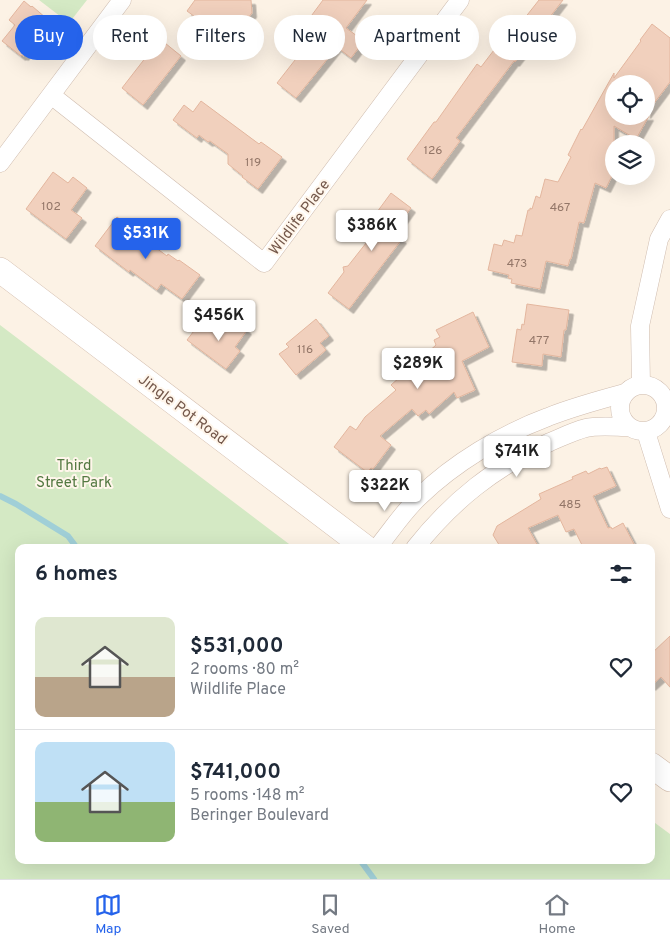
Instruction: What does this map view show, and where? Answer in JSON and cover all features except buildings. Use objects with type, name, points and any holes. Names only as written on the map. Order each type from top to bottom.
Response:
[{"type":"street","points":[[0,163],[122,0]]},
{"type":"street","name":"Wildlife Place","points":[[51,95],[264,263],[460,0]]},
{"type":"street","points":[[641,385],[640,326],[660,240],[670,218]]},
{"type":"street","name":"Jingle Pot Road","points":[[0,270],[361,544]]},
{"type":"street","points":[[418,544],[442,516],[470,490],[489,475],[531,450],[587,427],[628,427],[640,432],[653,430],[664,420],[668,406],[661,392],[648,385],[641,385],[635,386],[625,394],[621,400],[620,415],[628,427]]},
{"type":"street","points":[[380,544],[418,498],[451,469],[496,441],[546,417],[625,394]]},
{"type":"street","points":[[646,432],[670,509]]},
{"type":"street","points":[[655,768],[670,780]]},
{"type":"green space","points":[[39,0],[87,0],[75,15],[59,15]]},
{"type":"green space","name":"Third Street Park","points":[[0,325],[289,544],[15,544],[15,864],[655,864],[655,823],[670,834],[670,879],[0,879]]},
{"type":"waterway","points":[[0,496],[68,536],[74,544]]},
{"type":"waterway","points":[[363,864],[374,879]]}]
